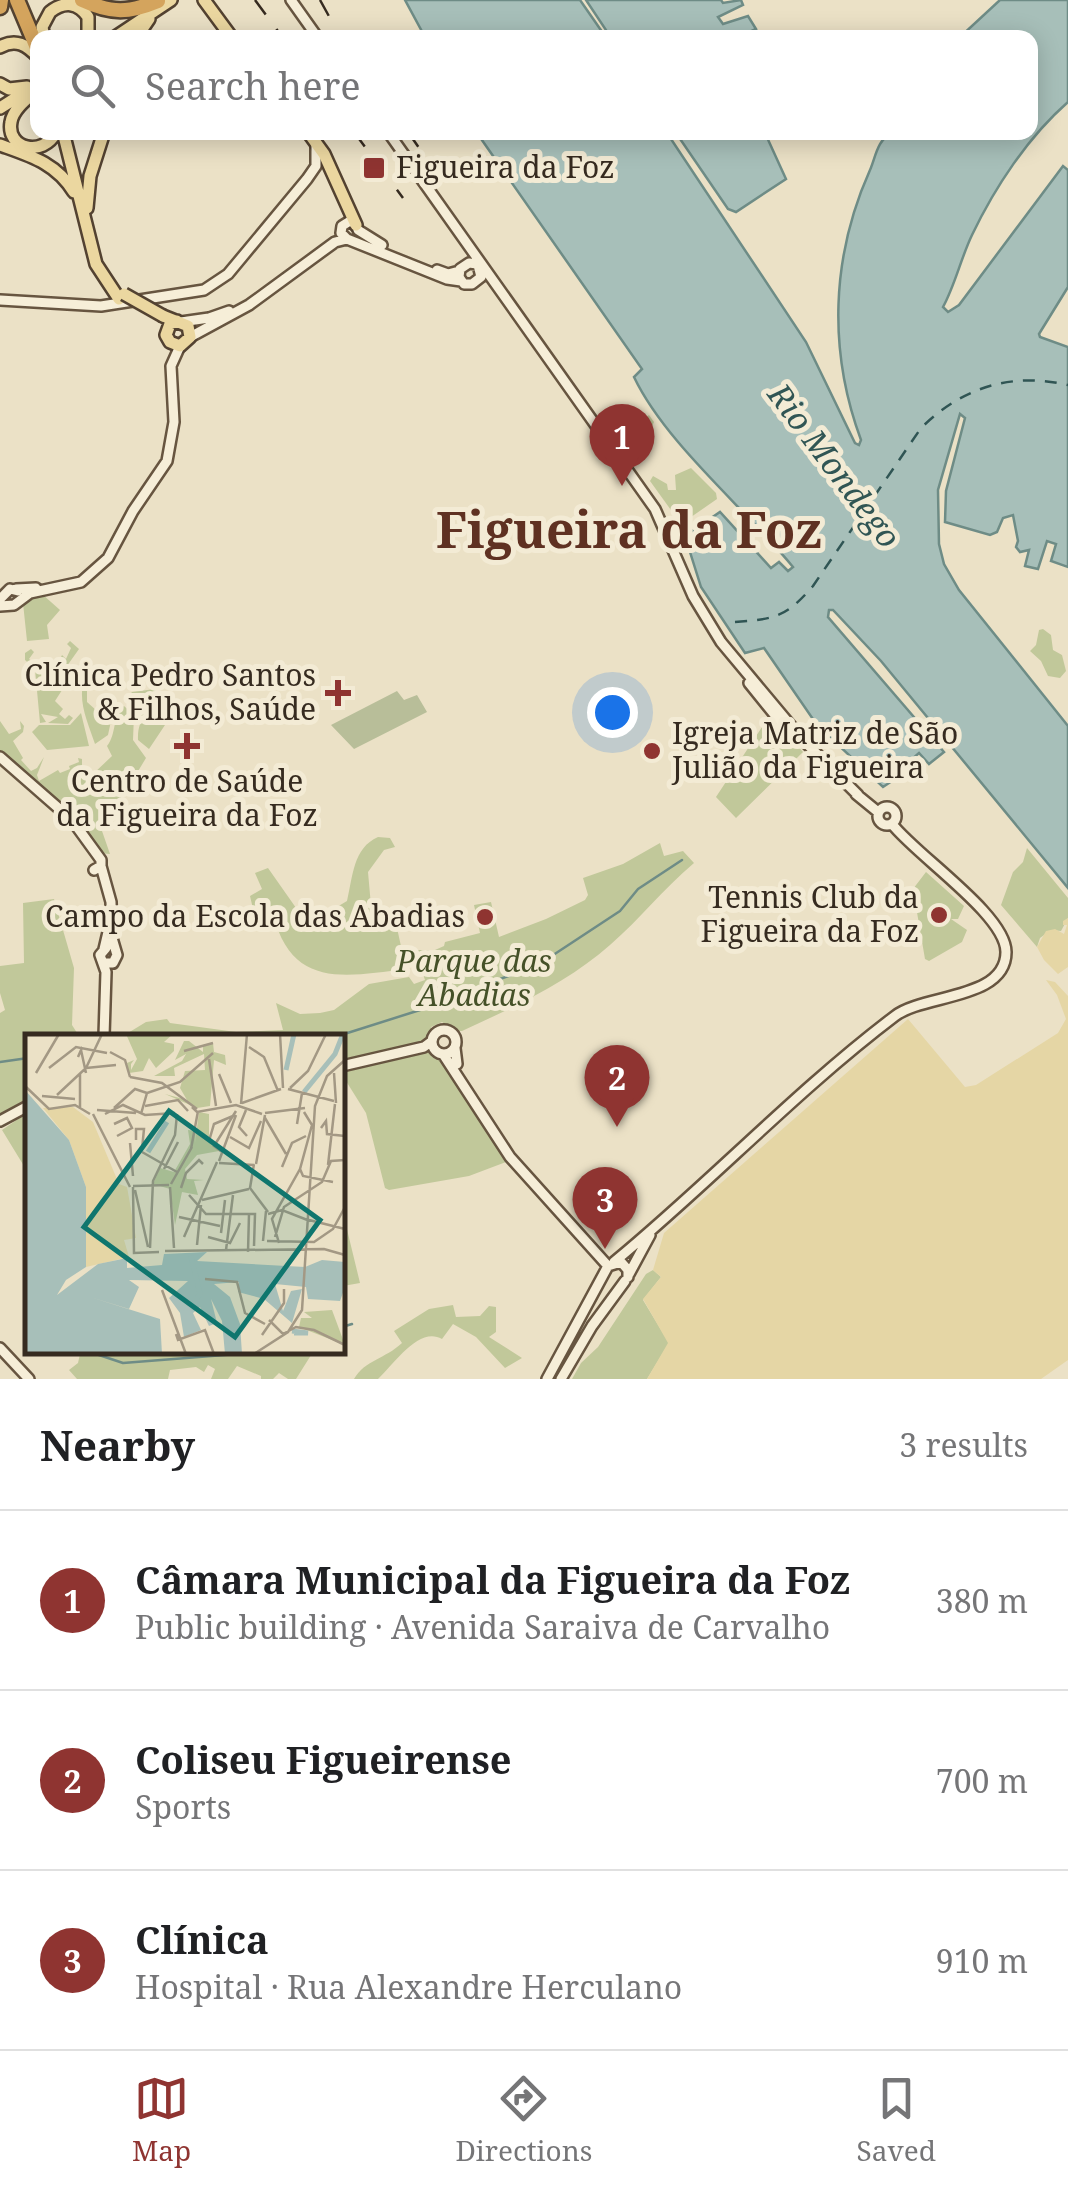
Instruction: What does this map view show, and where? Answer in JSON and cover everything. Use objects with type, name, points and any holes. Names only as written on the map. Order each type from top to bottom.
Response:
[{"type":"highway","points":[[20,0],[37,30]]},
{"type":"highway","points":[[20,0],[30,30]]},
{"type":"highway","points":[[82,0],[133,25],[136,10],[163,2]]},
{"type":"main road","points":[[204,0],[226,30]]},
{"type":"main road","points":[[294,0],[315,30]]},
{"type":"main road","points":[[133,25],[163,2]]},
{"type":"main road","points":[[42,30],[50,12],[68,4],[80,8],[88,17],[88,30]]},
{"type":"main road","points":[[0,47],[10,42],[30,48]]},
{"type":"main road","points":[[0,84],[9,89],[30,88]]},
{"type":"main road","points":[[0,111],[30,92]]},
{"type":"main road","points":[[30,94],[10,121],[12,131],[21,144],[34,149],[46,146],[50,140]]},
{"type":"main road","points":[[68,140],[101,261],[121,296],[158,319],[176,339]]},
{"type":"main road","points":[[85,209],[101,140]]},
{"type":"main road","points":[[313,140],[350,231],[447,280],[480,270]]},
{"type":"main road","points":[[394,140],[472,249],[480,270],[634,478],[662,523],[694,596],[776,714],[808,750],[878,812],[881,823],[892,824],[997,924],[1006,949],[1002,968],[985,986],[904,1009],[610,1265],[548,1379]]},
{"type":"main road","points":[[0,145],[55,168],[85,209]]},
{"type":"main road","points":[[0,300],[101,306],[204,290],[228,274],[307,179],[325,170]]},
{"type":"main road","points":[[158,319],[210,318],[238,307],[350,231]]},
{"type":"main road","points":[[176,339],[235,314],[350,231]]},
{"type":"main road","points":[[472,249],[480,270]]},
{"type":"main road","points":[[460,276],[470,285],[480,270]]},
{"type":"main road","points":[[176,339],[190,329],[179,321]]},
{"type":"main road","points":[[3,601],[17,604],[18,594],[80,582],[108,558],[166,461],[174,422],[171,366],[176,339],[170,324],[179,321]]},
{"type":"main road","points":[[0,760],[72,820],[95,861],[107,903],[108,949],[117,958],[108,963],[106,1034]]},
{"type":"main road","points":[[434,1048],[439,1031],[448,1031],[455,1037],[454,1059],[516,1160]]},
{"type":"main road","points":[[434,1048],[510,1156],[610,1265],[613,1283],[627,1278]]},
{"type":"main road","points":[[345,1065],[434,1048],[455,1048]]},
{"type":"main road","points":[[0,1121],[25,1108]]},
{"type":"main road","points":[[562,1379],[652,1232]]},
{"type":"main road","points":[[610,1265],[624,1264],[627,1278]]},
{"type":"main road","points":[[0,1348],[30,1379]]},
{"type":"green space","points":[[649,415],[654,422],[643,445],[644,456],[634,458],[619,438]]},
{"type":"green space","points":[[691,468],[716,493],[717,499],[681,524],[650,481],[653,476],[667,484],[668,490],[676,490],[675,475]]},
{"type":"green space","points":[[42,594],[60,610],[47,625],[49,639],[27,641],[23,603]]},
{"type":"green space","points":[[1043,629],[1051,635],[1053,650],[1062,655],[1066,671],[1060,678],[1048,676],[1041,661],[1030,651]]},
{"type":"green space","points":[[70,641],[79,649],[57,680],[64,687],[55,701],[63,709],[59,714],[65,719],[69,715],[73,718],[68,724],[48,723],[58,717],[41,714],[46,722],[40,723],[35,669],[25,660],[25,653],[31,649],[34,652],[29,659],[43,670],[46,659],[57,666],[62,655],[66,659]]},
{"type":"green space","points":[[87,672],[87,702],[111,721],[108,735],[95,744],[82,699]]},
{"type":"green space","points":[[155,689],[165,696],[159,723],[165,717],[169,719],[149,749],[138,740],[142,719],[128,697],[132,692]]},
{"type":"green space","points":[[397,691],[404,700],[417,695],[427,712],[354,749],[331,725]]},
{"type":"green space","points":[[124,706],[134,715],[133,740],[146,758],[102,831],[110,854],[98,853],[0,754],[0,721],[9,734],[21,729],[20,721],[24,726],[13,741],[31,771],[44,757],[37,775],[39,781],[58,770],[60,773],[70,769],[79,762],[78,758],[82,759],[82,771],[92,775],[112,756],[107,746]]},
{"type":"green space","points":[[81,713],[89,746],[47,750],[32,732],[39,725],[70,725]]},
{"type":"green space","points":[[772,717],[803,752],[736,818],[716,797]]},
{"type":"green space","points":[[378,837],[390,838],[395,847],[384,850],[368,872],[372,917],[383,929],[397,928],[406,969],[343,975],[308,967],[294,956],[282,938],[273,914],[254,913],[250,896],[262,889],[255,873],[268,868],[310,923],[347,901],[359,855]]},
{"type":"green space","name":"Parque das Abadias","points":[[660,843],[664,856],[683,851],[694,863],[593,959],[558,983],[462,1031],[442,1022],[431,1027],[430,1036],[421,1043],[345,1059],[345,1034],[126,1034],[146,1022],[167,1019],[170,1023],[236,1032],[283,1030],[276,1003],[300,1014],[320,1013],[334,1010],[369,984],[409,977],[414,984],[425,980],[415,950],[435,950],[445,942],[480,933],[474,905],[491,902],[499,937],[585,900],[588,895],[583,878],[623,864]]},
{"type":"green space","points":[[1027,848],[1068,898],[1068,918],[1061,931],[1051,930],[1040,938],[1037,947],[1001,905]]},
{"type":"green space","name":"Tennis Club da Figueira da Foz","points":[[926,872],[964,906],[958,919],[951,919],[967,930],[962,942],[929,961],[925,959],[913,889]]},
{"type":"green space","points":[[54,899],[74,968],[72,1025],[78,1034],[25,1034],[25,1100],[0,1114],[0,1013],[5,1010],[0,993],[0,966],[24,963],[23,903]]},
{"type":"green space","points":[[428,1052],[445,1061],[507,1157],[506,1162],[469,1176],[389,1190],[385,1188],[366,1113],[346,1081],[346,1073]]},
{"type":"green space","points":[[25,1114],[25,1168],[2,1130]]},
{"type":"green space","points":[[345,1221],[360,1283],[345,1286]]},
{"type":"green space","points":[[653,1270],[661,1277],[643,1300],[669,1343],[647,1379],[572,1379],[646,1274]]},
{"type":"green space","points":[[453,1305],[456,1317],[480,1316],[489,1306],[496,1307],[496,1332],[489,1337],[522,1358],[505,1368],[476,1337],[453,1324],[442,1339],[433,1336],[416,1342],[378,1379],[354,1379],[402,1343],[394,1331],[429,1309]]},
{"type":"green space","points":[[80,1354],[312,1354],[296,1379],[279,1373],[273,1379],[261,1379],[237,1366],[228,1379],[211,1379],[215,1369],[208,1365],[204,1372],[196,1367],[170,1370],[168,1379],[77,1379],[69,1370],[78,1363]]},
{"type":"sand","points":[[1068,918],[1068,967],[1058,974],[1037,947],[1046,931],[1055,929],[1064,934],[1067,925],[1063,921]]},
{"type":"sand","points":[[1046,980],[1055,982],[1068,996],[1068,1360],[1041,1379],[647,1379],[668,1343],[643,1299],[661,1277],[653,1270],[664,1233],[908,1019],[965,1087],[976,1085],[1058,1033],[1066,1019]]},
{"type":"water","points":[[405,0],[580,0],[601,30],[421,30]]},
{"type":"water","points":[[586,0],[741,0],[743,5],[718,17],[723,24],[748,16],[756,29],[606,30]]},
{"type":"water","points":[[1000,0],[1068,0],[1068,102],[1038,132],[1038,30],[968,30]]},
{"type":"water","name":"Rio Mondego","points":[[482,140],[672,140],[806,342],[859,445],[861,440],[843,372],[838,304],[848,236],[883,140],[1032,140],[1002,181],[972,235],[943,307],[948,312],[959,305],[1063,166],[1068,170],[1068,287],[1039,334],[1068,347],[1068,567],[1051,561],[1056,544],[1047,541],[1038,569],[1025,566],[1029,550],[1020,552],[1016,547],[1013,515],[1003,518],[997,532],[990,535],[945,522],[946,491],[965,418],[960,414],[938,490],[939,544],[944,564],[959,590],[1068,726],[1068,888],[881,661],[833,610],[829,610],[828,617],[944,752],[929,764],[919,753],[911,760],[915,766],[883,787],[817,725],[764,648],[745,653],[701,587],[685,536],[720,512],[771,568],[779,562],[788,571],[793,567],[666,427],[634,377],[642,369]]},
{"type":"water","points":[[681,140],[768,140],[786,179],[736,212],[728,209]]},
{"type":"waterway","points":[[438,1002],[538,965],[620,911],[638,889],[682,860]]},
{"type":"waterway","points":[[344,1034],[420,1010]]},
{"type":"waterway","points":[[0,1062],[25,1058]]},
{"type":"waterway","points":[[345,1326],[352,1324]]},
{"type":"waterway","points":[[96,1354],[123,1363],[238,1354]]},
{"type":"ferry route","points":[[735,622],[779,614],[804,596],[921,428],[937,414],[989,386],[1027,380],[1068,385]]},
{"type":"railway","points":[[255,0],[277,30]]},
{"type":"railway","points":[[320,0],[337,30]]},
{"type":"railway","points":[[360,140],[403,198]]},
{"type":"railway","points":[[414,140],[426,158]]},
{"type":"place","name":"Figueira da Foz","points":[[374,168]]},
{"type":"place","name":"Câmara Municipal da Figueira da Foz","points":[[622,486]]},
{"type":"place","name":"Clínica Pedro Santos & Filhos, Saúde","points":[[338,693]]},
{"type":"place","name":"Centro de Saúde da Figueira da Foz","points":[[187,746]]},
{"type":"place","name":"Igreja Matriz de São Julião da Figueira","points":[[652,751]]},
{"type":"place","name":"Tennis Club da Figueira da Foz","points":[[939,915]]},
{"type":"place","name":"Campo da Escola das Abadias","points":[[485,917]]},
{"type":"place","name":"Coliseu Figueirense","points":[[617,1127]]},
{"type":"place","name":"Clínica","points":[[605,1249]]},
{"type":"district","name":"Figueira da Foz","points":[[629,530]]}]
